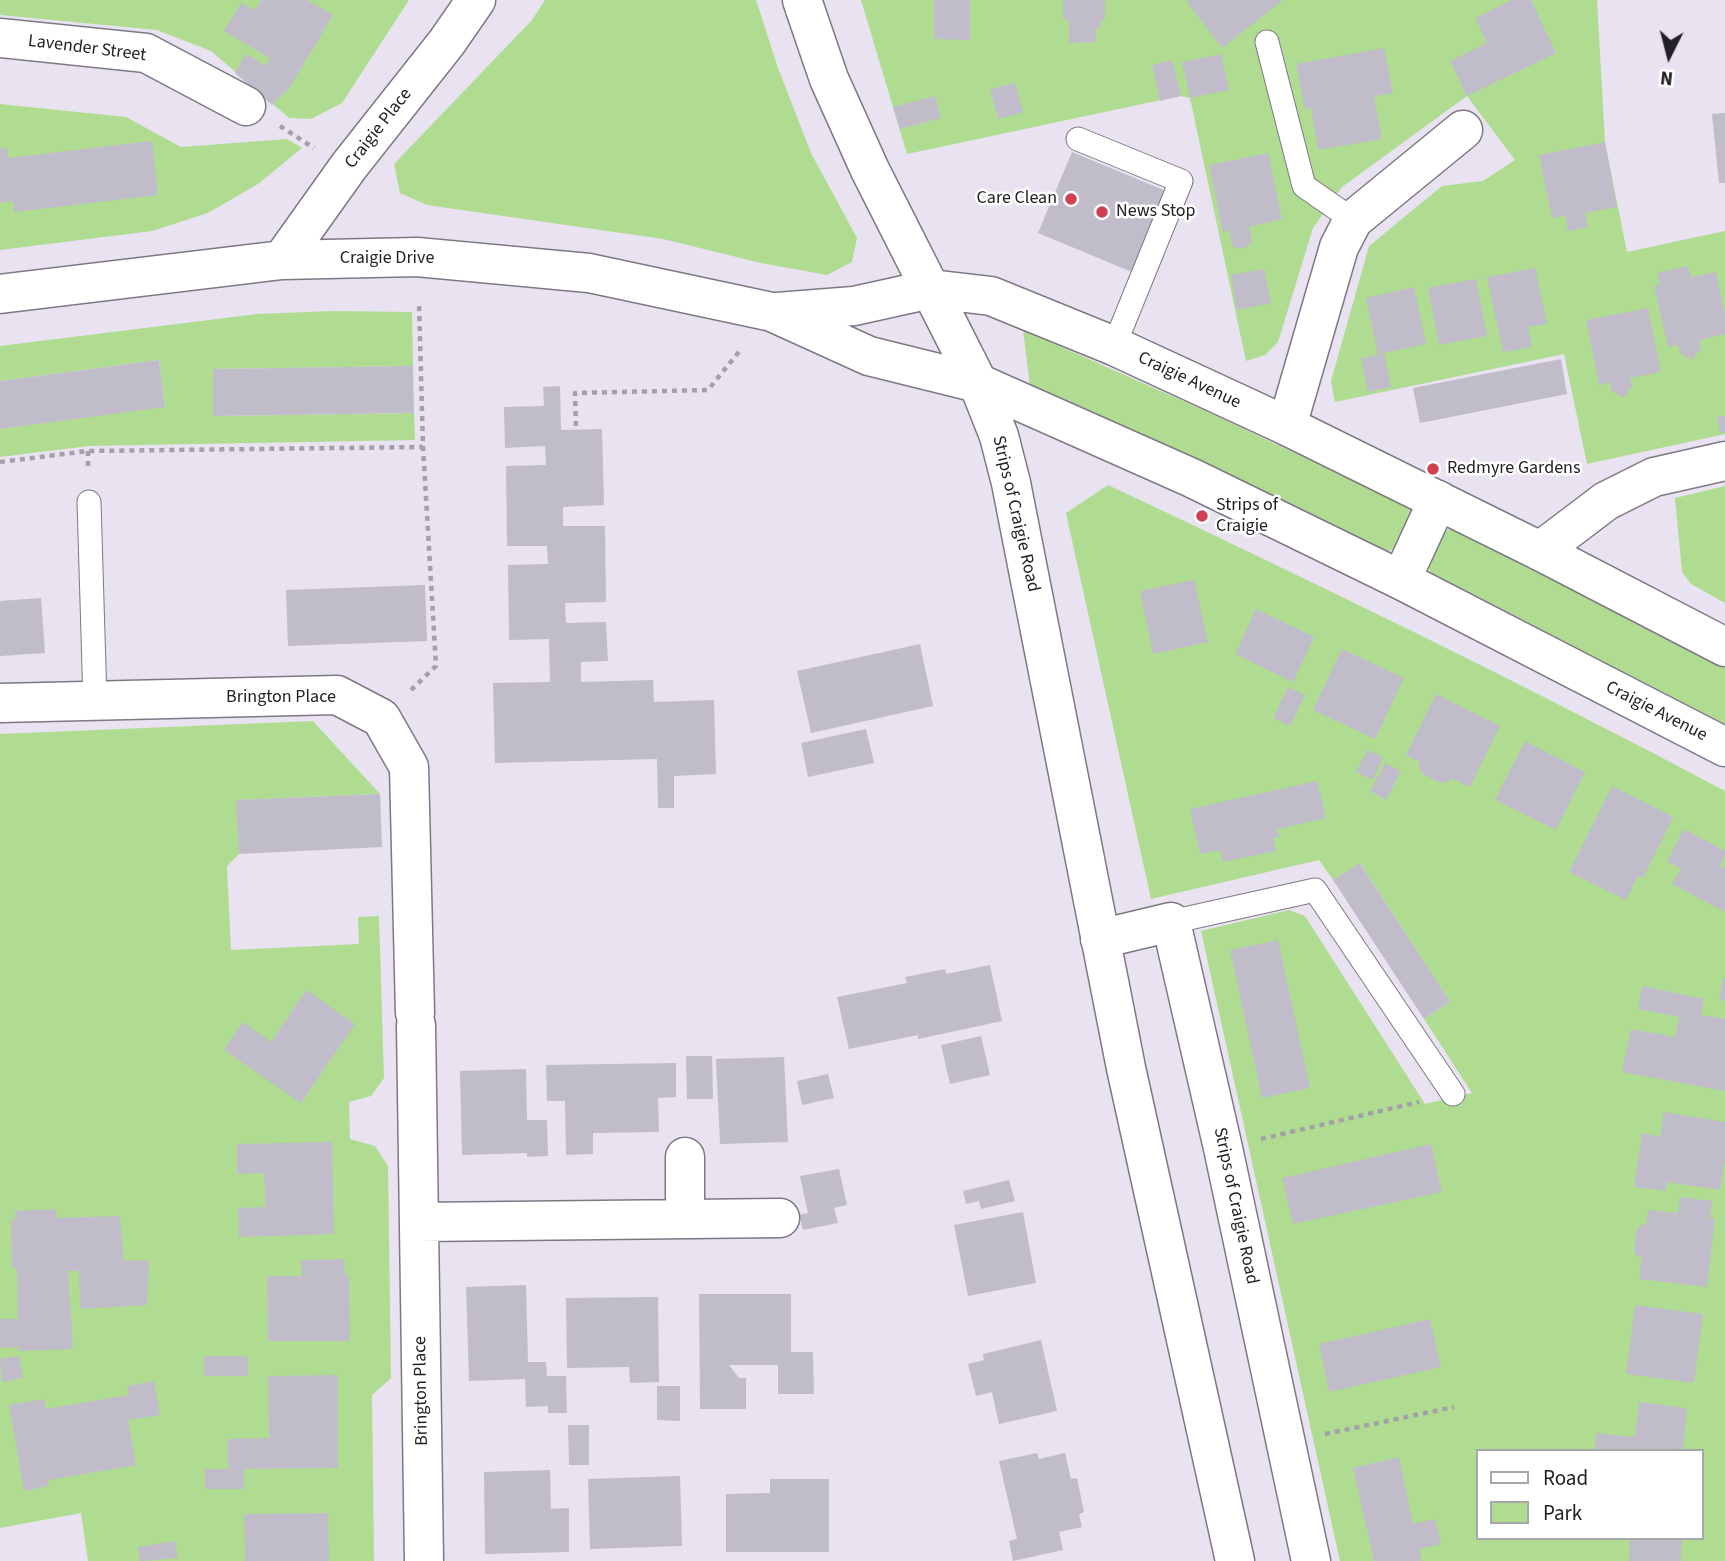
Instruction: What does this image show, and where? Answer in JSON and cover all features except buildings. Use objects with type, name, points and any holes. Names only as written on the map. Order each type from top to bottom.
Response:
[{"type":"street","name":"Craigie Place","points":[[282,260],[349,166],[447,42],[476,0]]},
{"type":"street","name":"Strips of Craigie Road","points":[[802,0],[829,79],[870,170],[978,383],[999,436],[1011,483],[1100,939],[1235,1561]]},
{"type":"street","name":"Lavender Street","points":[[0,38],[146,53],[246,106]]},
{"type":"street","points":[[1287,426],[1339,247],[1353,220],[1463,130]]},
{"type":"street","name":"Craigie Drive","points":[[0,294],[282,260],[417,257],[589,273],[772,312],[869,356],[978,383]]},
{"type":"street","name":"Craigie Drive","points":[[772,312],[854,306],[931,289]]},
{"type":"street","name":"Craigie Avenue","points":[[931,289],[991,296],[1114,346],[1438,500],[1725,647]]},
{"type":"street","name":"Craigie Avenue","points":[[978,383],[1192,478],[1401,580],[1725,747]]},
{"type":"street","points":[[1540,551],[1606,501],[1654,477],[1725,461]]},
{"type":"street","points":[[1401,580],[1438,500]]},
{"type":"street","name":"Brington Place","points":[[0,703],[337,695],[381,718],[409,767],[420,1222],[424,1561]]},
{"type":"street","name":"Strips of Craigie Road","points":[[1171,922],[1223,1148],[1311,1561]]},
{"type":"street","points":[[1100,939],[1171,922]]},
{"type":"street","points":[[685,1157],[685,1219]]},
{"type":"street","points":[[420,1222],[780,1218]]},
{"type":"lane","points":[[1267,42],[1304,186],[1353,220]]},
{"type":"lane","points":[[1078,139],[1181,181],[1114,346]]},
{"type":"lane","points":[[89,502],[95,701]]},
{"type":"lane","points":[[1171,922],[1314,890],[1453,1094]]},
{"type":"path","points":[[246,106],[349,166]]},
{"type":"path","points":[[381,718],[436,666],[423,447],[419,303]]},
{"type":"path","points":[[576,426],[575,393],[708,390],[737,355]]},
{"type":"path","points":[[0,462],[88,451],[423,447]]},
{"type":"path","points":[[1223,1148],[1453,1094]]},
{"type":"path","points":[[1286,1442],[1454,1407]]},
{"type":"green space","points":[[0,0],[409,0],[342,103],[311,119],[289,118],[211,51],[157,30],[0,15]]},
{"type":"green space","points":[[545,0],[756,0],[778,68],[811,153],[857,238],[852,262],[827,275],[761,263],[663,239],[427,205],[400,193],[394,164],[532,20]]},
{"type":"green space","points":[[861,0],[1597,0],[1605,142],[1627,252],[1725,231],[1725,434],[1587,464],[1564,354],[1335,402],[1331,381],[1369,246],[1442,186],[1483,181],[1515,160],[1467,96],[1342,187],[1313,228],[1278,342],[1265,355],[1246,361],[1190,98],[1180,96],[907,154]]},
{"type":"green space","points":[[0,104],[126,117],[181,147],[287,139],[302,148],[258,184],[208,213],[152,231],[0,250]]},
{"type":"green space","points":[[412,312],[413,366],[213,369],[213,416],[414,413],[415,440],[89,446],[0,457],[0,429],[165,406],[159,360],[0,381],[0,346],[257,314]]},
{"type":"green space","points":[[1023,330],[1217,416],[1410,508],[1411,517],[1397,548],[1388,551],[1198,461],[1030,386]]},
{"type":"green space","points":[[1108,485],[1418,634],[1725,791],[1725,1561],[1340,1561],[1201,931],[1289,910],[1305,916],[1425,1104],[1472,1093],[1424,1019],[1450,1002],[1360,863],[1333,880],[1319,860],[1151,899],[1066,513]]},
{"type":"green space","points":[[1725,486],[1725,603],[1691,584],[1682,572],[1675,498]]},
{"type":"green space","points":[[1452,529],[1725,668],[1725,724],[1430,572],[1427,562],[1443,532]]},
{"type":"green space","points":[[313,721],[380,794],[237,800],[239,854],[227,866],[231,950],[359,944],[358,917],[379,916],[384,1078],[371,1096],[349,1102],[350,1139],[375,1146],[388,1166],[391,1378],[372,1395],[374,1561],[88,1561],[81,1513],[0,1528],[0,734]]},
{"type":"place","name":"Care Clean","points":[[1071,199]]},
{"type":"place","name":"News Stop","points":[[1102,212]]},
{"type":"place","name":"Redmyre Gardens","points":[[1433,469]]},
{"type":"place","name":"Strips of Craigie","points":[[1202,516]]}]
